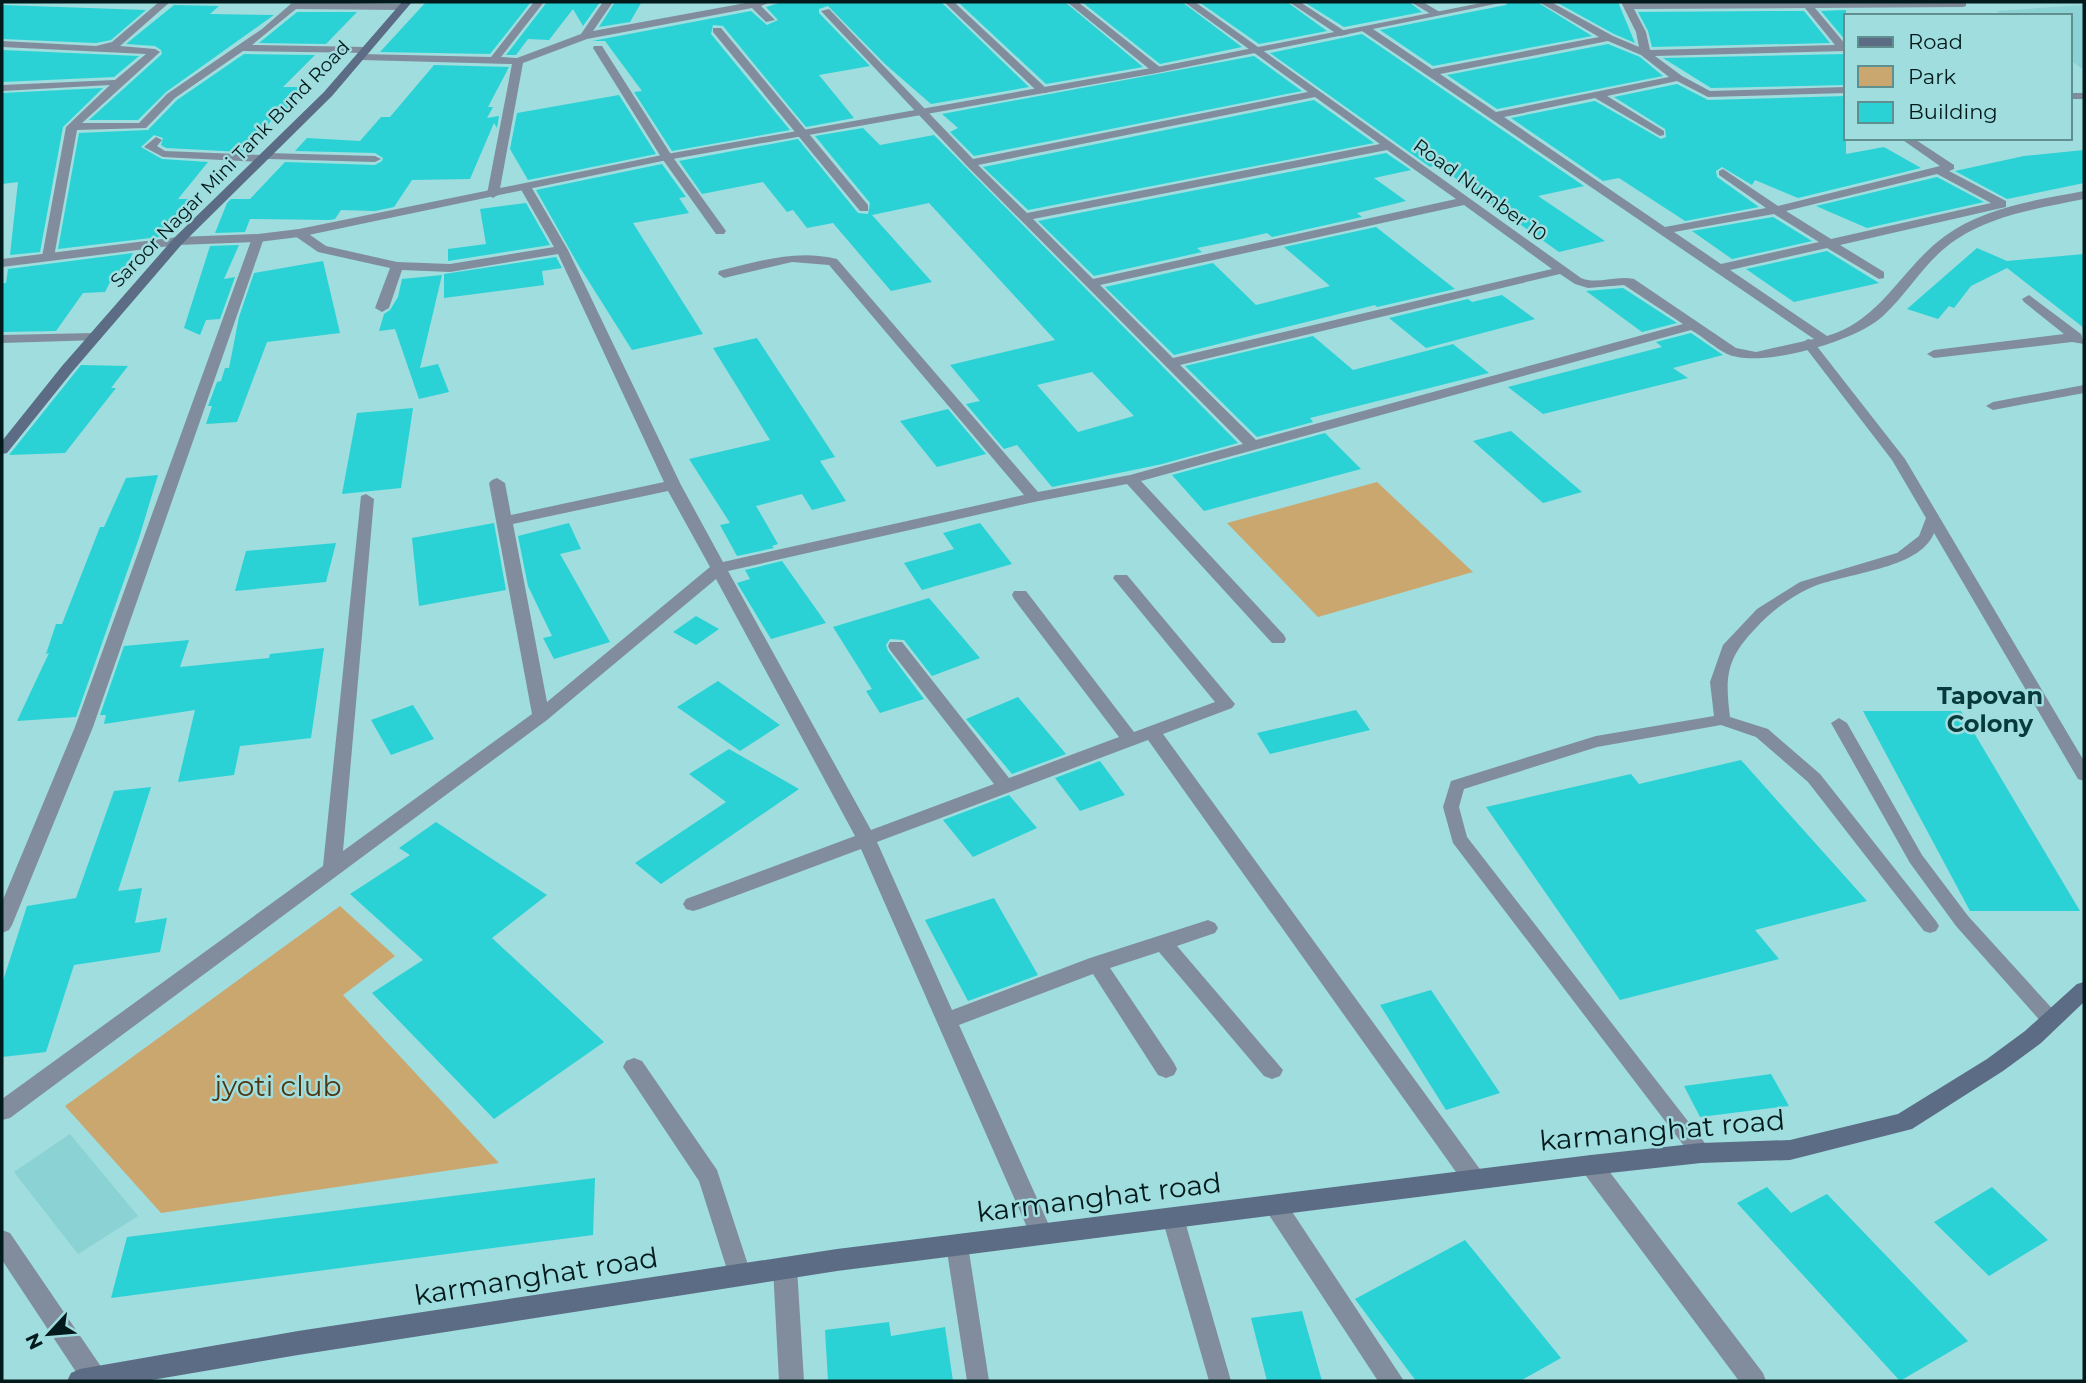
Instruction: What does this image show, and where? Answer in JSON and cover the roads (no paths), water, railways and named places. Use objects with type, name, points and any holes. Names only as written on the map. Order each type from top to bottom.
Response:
[{"type":"main road","name":"Saroor Nagar Mini Tank Bund Road","points":[[2,450],[94,337],[178,241],[328,94],[405,4]]},
{"type":"main road","name":"karmanghat road","points":[[88,1380],[148,1375],[298,1343],[739,1274],[1591,1165],[1701,1153],[1790,1150],[1904,1122],[1995,1065],[2084,990]]},
{"type":"street","points":[[103,48],[116,44],[163,2]]},
{"type":"street","points":[[494,60],[539,2]]},
{"type":"street","points":[[585,36],[608,2]]},
{"type":"street","points":[[693,14],[695,2]]},
{"type":"street","points":[[242,48],[519,61],[585,36],[766,2]]},
{"type":"street","points":[[949,2],[1043,91]]},
{"type":"street","points":[[1072,2],[1157,70]]},
{"type":"street","name":"Road Number 10","points":[[1189,2],[1582,283],[1622,279],[1629,282],[1732,351],[1741,354],[1756,356],[1861,328],[1901,290],[1937,249],[1964,231],[1984,221],[2021,209],[2084,195]]},
{"type":"street","points":[[1294,2],[1344,34]]},
{"type":"street","points":[[1416,2],[1438,14]]},
{"type":"street","points":[[2,263],[178,241],[258,238],[299,233],[667,157],[1157,70],[1500,2]]},
{"type":"street","points":[[1544,2],[1609,38],[1645,53],[1678,78],[1708,94],[1844,90]]},
{"type":"street","points":[[134,135],[186,84],[242,48],[295,4],[405,4]]},
{"type":"street","points":[[754,4],[770,20]]},
{"type":"street","points":[[1645,53],[1641,32],[1626,4],[1963,4]]},
{"type":"street","points":[[1807,4],[1844,47]]},
{"type":"street","points":[[826,11],[970,163],[1251,444]]},
{"type":"street","points":[[1366,29],[1824,340]]},
{"type":"street","points":[[718,30],[800,134],[864,208]]},
{"type":"street","points":[[1430,72],[1609,38]]},
{"type":"street","points":[[2,60],[8,44],[155,52],[133,73],[117,83],[72,127],[48,257]]},
{"type":"street","points":[[598,48],[667,157],[720,231]]},
{"type":"street","points":[[1645,53],[1844,48]]},
{"type":"street","points":[[493,194],[519,61]]},
{"type":"street","points":[[1494,116],[1678,78]]},
{"type":"street","points":[[2,88],[117,83]]},
{"type":"street","points":[[1832,90],[1844,98]]},
{"type":"street","points":[[970,163],[1315,94]]},
{"type":"street","points":[[1596,94],[1660,133]]},
{"type":"street","points":[[72,127],[156,140],[150,147],[163,154],[375,159]]},
{"type":"street","points":[[1662,231],[1776,210],[1950,167],[1908,140]]},
{"type":"street","points":[[1025,217],[1389,146]]},
{"type":"street","points":[[1718,269],[2002,204],[1941,171]]},
{"type":"street","points":[[1723,173],[1879,275]]},
{"type":"street","points":[[525,186],[562,250],[673,485],[866,839],[1041,1234]]},
{"type":"street","points":[[1092,283],[1465,201]]},
{"type":"street","points":[[299,233],[322,248],[397,266],[450,268],[562,250]]},
{"type":"street","points":[[2,925],[84,727],[258,238]]},
{"type":"street","points":[[723,274],[816,256],[833,262],[1034,497]]},
{"type":"street","points":[[382,308],[397,266]]},
{"type":"street","points":[[1170,363],[1562,270]]},
{"type":"street","points":[[2029,299],[2080,341]]},
{"type":"street","points":[[2,1111],[541,716],[719,568],[1034,497],[1131,479],[1694,324]]},
{"type":"street","points":[[2,339],[94,337]]},
{"type":"street","points":[[1934,355],[2080,341]]},
{"type":"street","points":[[1993,406],[2084,389]]},
{"type":"street","points":[[1131,479],[1278,639]]},
{"type":"street","points":[[497,483],[541,716]]},
{"type":"street","points":[[504,522],[673,485]]},
{"type":"street","points":[[332,869],[366,499]]},
{"type":"street","points":[[693,904],[1226,704],[1121,578]]},
{"type":"street","points":[[1020,595],[1131,740]]},
{"type":"street","points":[[897,646],[1006,787]]},
{"type":"street","points":[[1152,732],[1474,1179]]},
{"type":"street","points":[[945,1021],[1097,964],[1208,928]]},
{"type":"street","points":[[1163,943],[1272,1070]]},
{"type":"street","points":[[1097,964],[1166,1069]]},
{"type":"street","points":[[634,1068],[709,1177],[739,1274]]},
{"type":"street","points":[[1591,1165],[1754,1381]]},
{"type":"street","points":[[1275,1205],[1392,1381]]},
{"type":"street","points":[[2,1240],[88,1380]]},
{"type":"street","points":[[785,1268],[792,1381]]},
{"type":"lane","points":[[1808,343],[1898,459],[2084,775]]},
{"type":"lane","points":[[1722,720],[1718,681],[1731,645],[1762,612],[1805,585],[1902,556],[1924,538],[1933,518]]},
{"type":"lane","points":[[1701,1153],[1458,839],[1451,807],[1457,785],[1596,743],[1722,720],[1762,733],[1814,778],[1930,926]]},
{"type":"lane","points":[[1839,723],[1922,867],[1962,921],[2051,1020]]},
{"type":"lane","points":[[1173,1218],[1220,1381]]},
{"type":"lane","points":[[957,1245],[978,1381]]},
{"type":"district","name":"Tapovan Colony","points":[[1990,709]]},
{"type":"park label","name":"jyoti club","points":[[278,1086]]}]
